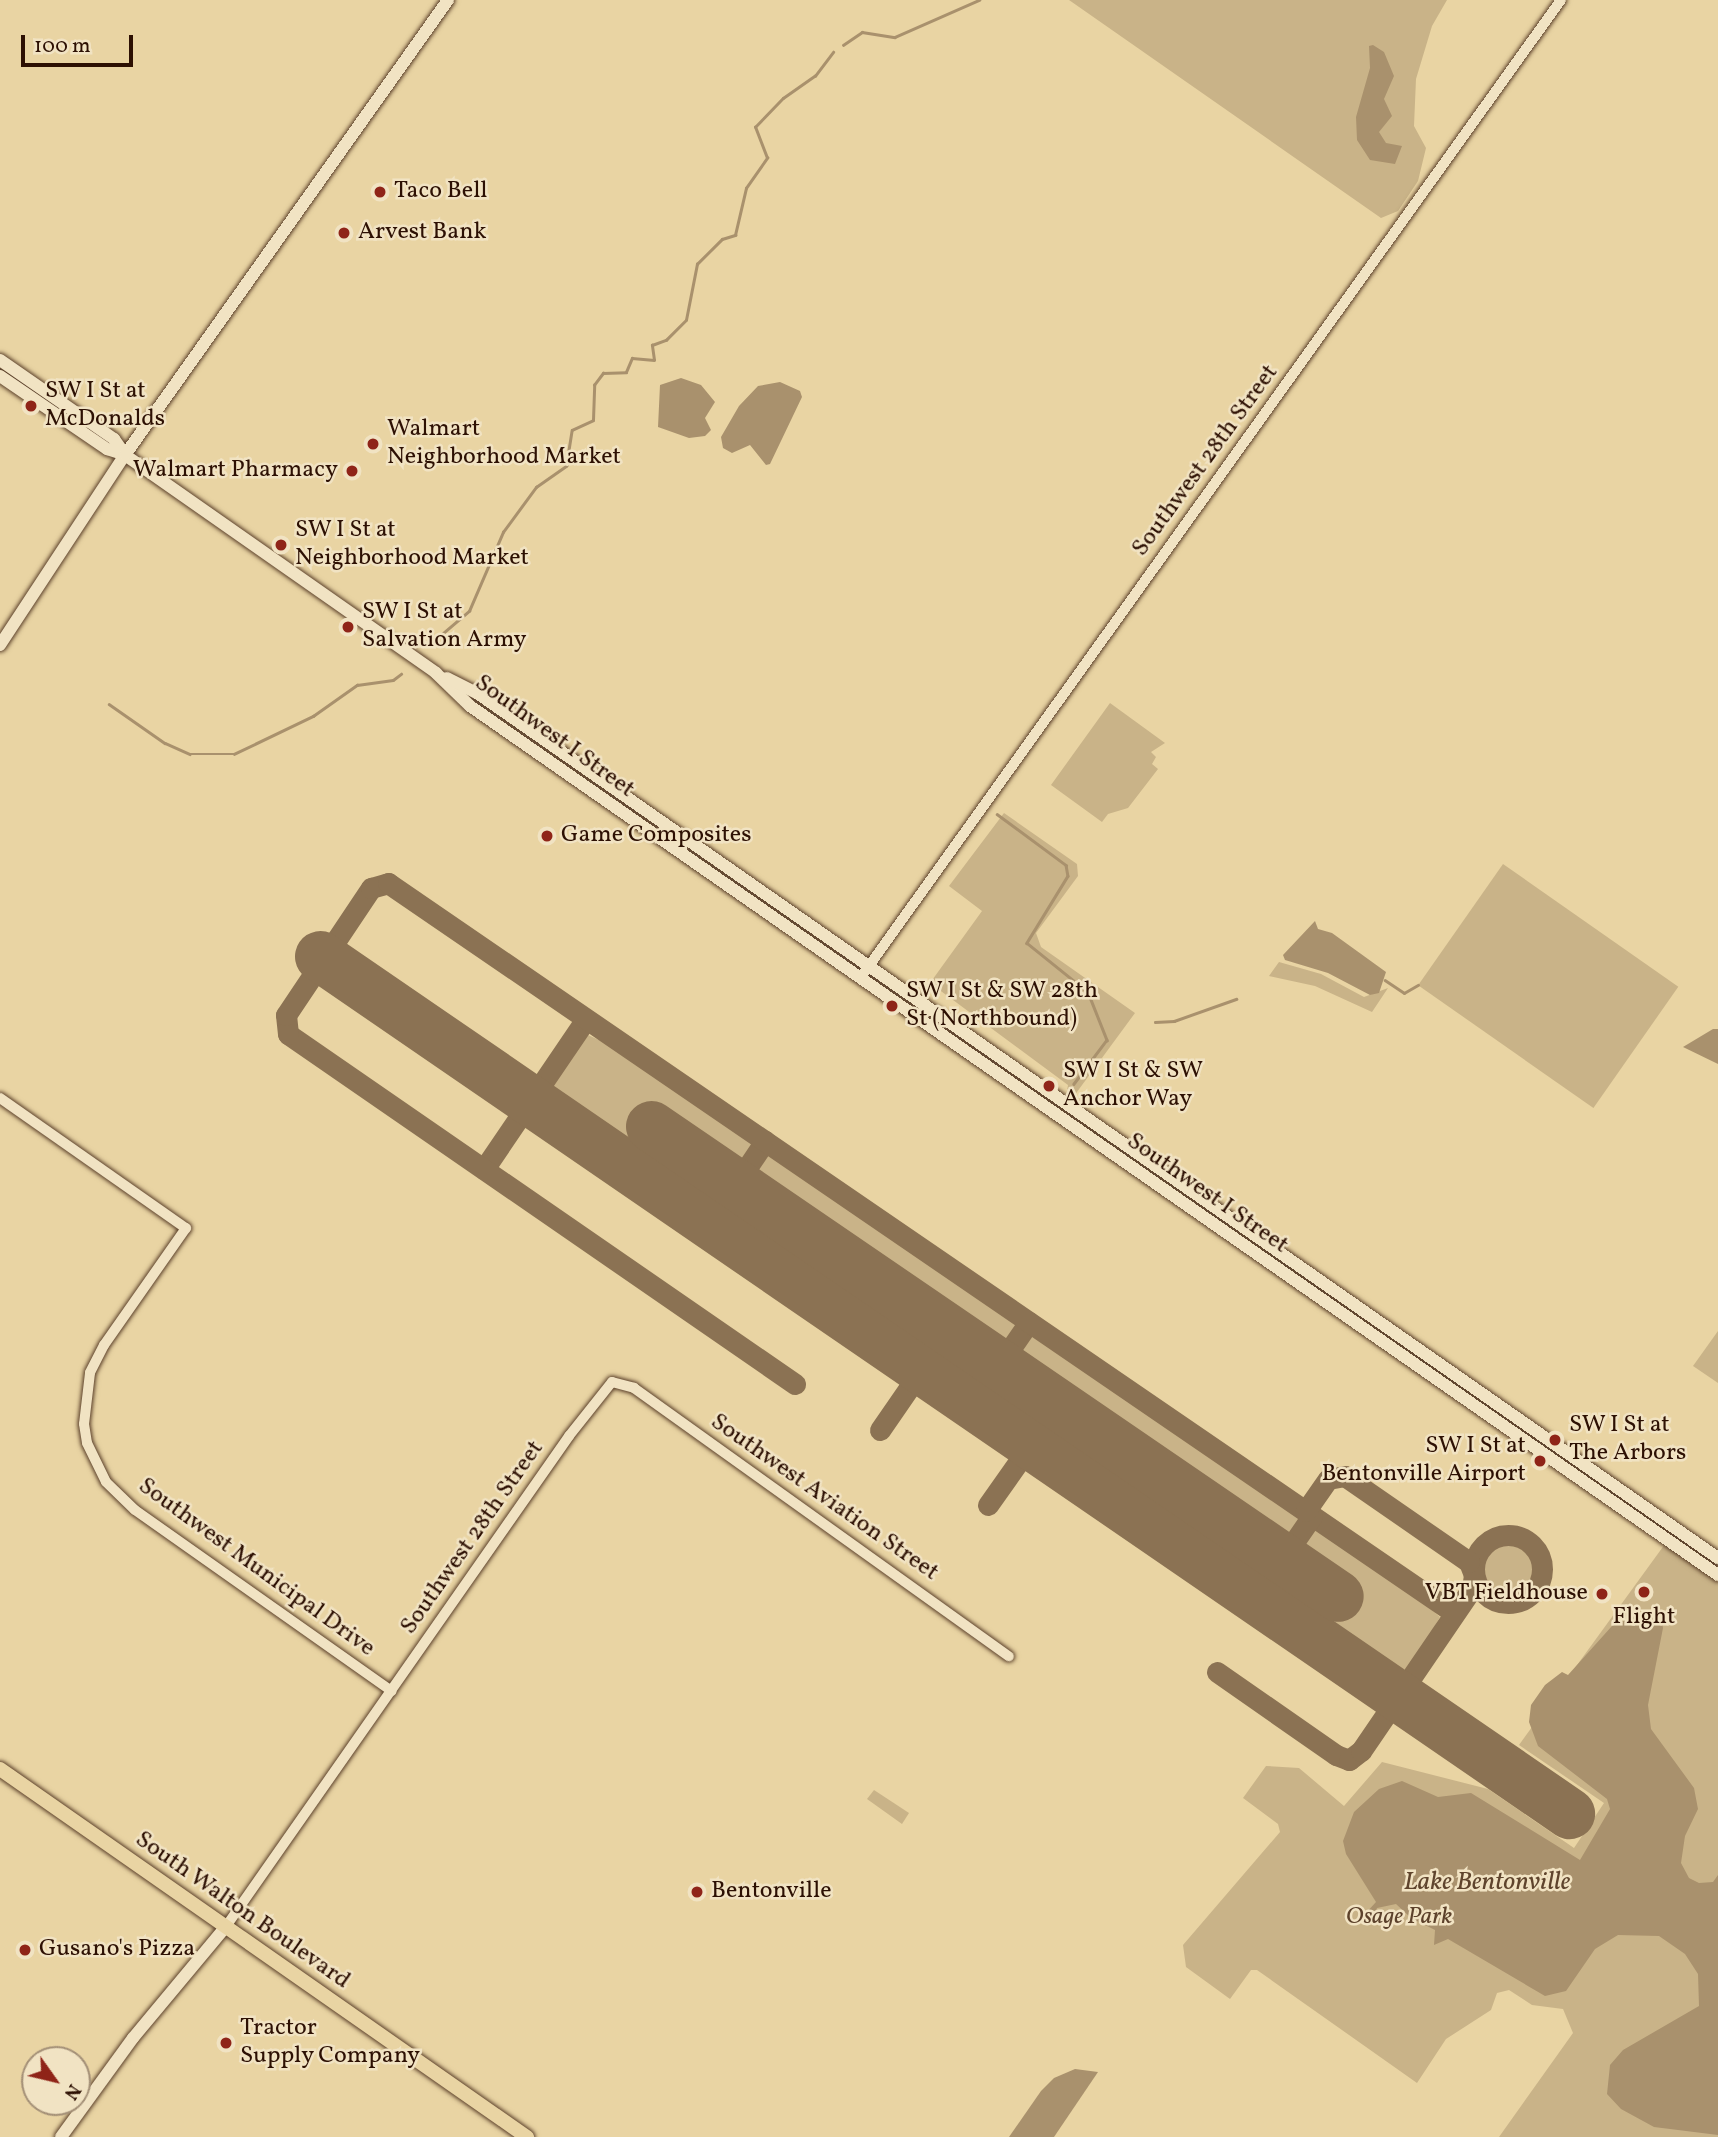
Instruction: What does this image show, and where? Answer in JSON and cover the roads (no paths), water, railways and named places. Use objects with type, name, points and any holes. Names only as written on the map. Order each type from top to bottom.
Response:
[{"type":"main road","points":[[0,645],[125,455],[448,0]]},
{"type":"main road","name":"Southwest I Street","points":[[0,360],[114,439],[125,455]]},
{"type":"main road","name":"Southwest I Street","points":[[0,376],[107,449],[125,455],[436,673],[470,706],[865,972],[1718,1558]]},
{"type":"main road","name":"Southwest I Street","points":[[865,972],[1718,1575]]},
{"type":"main road","name":"South Walton Boulevard","points":[[0,1769],[527,2137]]},
{"type":"main road","points":[[61,2137],[133,2038],[227,1925]]},
{"type":"street","name":"Southwest 28th Street","points":[[865,972],[1562,0]]},
{"type":"street","name":"Southwest Municipal Drive","points":[[0,1098],[186,1228],[104,1345],[90,1373],[84,1424],[87,1443],[106,1482],[135,1510],[392,1691]]},
{"type":"street","name":"Southwest 28th Street","points":[[227,1925],[575,1427],[611,1382]]},
{"type":"street","name":"Southwest Aviation Street","points":[[611,1382],[634,1388],[1009,1656]]},
{"type":"water","points":[[1373,45],[1384,52],[1394,76],[1384,99],[1392,116],[1379,132],[1386,143],[1402,146],[1395,164],[1370,160],[1357,140],[1356,117],[1370,68],[1369,46]]},
{"type":"water","points":[[681,378],[701,385],[715,402],[705,418],[711,430],[705,436],[689,438],[658,427],[660,385]]},
{"type":"water","points":[[780,382],[800,391],[802,397],[770,464],[766,465],[750,445],[732,453],[723,448],[721,437],[739,406],[758,386]]},
{"type":"water","points":[[1315,921],[1318,929],[1332,933],[1386,972],[1379,993],[1370,995],[1328,973],[1285,960],[1283,955]]},
{"type":"water","points":[[1713,1029],[1718,1029],[1718,1064],[1683,1047]]},
{"type":"water","name":"Lake Bentonville","points":[[1650,1610],[1661,1617],[1663,1628],[1648,1705],[1651,1729],[1694,1788],[1698,1809],[1685,1836],[1681,1863],[1689,1878],[1699,1883],[1713,1882],[1718,1875],[1718,2135],[1654,2127],[1621,2109],[1607,2094],[1610,2065],[1623,2050],[1699,2006],[1698,1974],[1685,1954],[1659,1936],[1618,1935],[1595,1949],[1566,1991],[1545,1996],[1448,1939],[1434,1945],[1435,1930],[1413,1919],[1406,1925],[1410,1917],[1396,1904],[1377,1908],[1374,1917],[1365,1914],[1376,1902],[1346,1854],[1343,1841],[1354,1812],[1379,1789],[1402,1781],[1438,1797],[1471,1793],[1580,1860],[1610,1809],[1607,1799],[1538,1746],[1529,1722],[1531,1705],[1545,1685],[1562,1672],[1568,1675],[1612,1626]]},
{"type":"water","points":[[1075,2069],[1098,2072],[1054,2137],[1009,2137],[1041,2091],[1054,2078]]},
{"type":"waterway","points":[[843,45],[862,32],[895,37],[979,0]]},
{"type":"waterway","points":[[435,640],[469,611],[503,532],[536,487],[566,466],[572,430],[593,420],[594,385],[603,373],[626,372],[632,358],[654,360],[652,345],[666,340],[686,320],[697,264],[722,239],[735,235],[746,188],[767,158],[755,127],[783,98],[815,76],[833,52]]},
{"type":"waterway","points":[[109,704],[165,743],[190,754],[234,754],[313,716],[357,685],[393,680],[401,674]]},
{"type":"waterway","points":[[997,814],[1066,865],[1068,876],[1027,943],[1088,992],[1107,1040],[1074,1084]]},
{"type":"waterway","points":[[1385,980],[1404,993],[1418,985]]},
{"type":"waterway","points":[[1155,1022],[1174,1021],[1236,999]]},
{"type":"place","name":"Taco Bell","points":[[380,192]]},
{"type":"place","name":"Arvest Bank","points":[[344,233]]},
{"type":"place","name":"SW I St at McDonalds","points":[[31,406]]},
{"type":"place","name":"Walmart Neighborhood Market","points":[[373,444]]},
{"type":"place","name":"Walmart Pharmacy","points":[[352,471]]},
{"type":"place","name":"SW I St at Neighborhood Market","points":[[281,545]]},
{"type":"place","name":"SW I St at Salvation Army","points":[[348,627]]},
{"type":"place","name":"Game Composites","points":[[547,836]]},
{"type":"place","name":"SW I St & SW 28th St (Northbound)","points":[[892,1006]]},
{"type":"place","name":"SW I St & SW Anchor Way","points":[[1049,1086]]},
{"type":"place","name":"SW I St at The Arbors","points":[[1555,1440]]},
{"type":"place","name":"SW I St at Bentonville Airport","points":[[1540,1461]]},
{"type":"place","name":"Flight","points":[[1644,1592]]},
{"type":"place","name":"VBT Fieldhouse","points":[[1602,1594]]},
{"type":"place","name":"Bentonville","points":[[697,1892]]},
{"type":"place","name":"Gusano's Pizza","points":[[25,1950]]},
{"type":"place","name":"Tractor Supply Company","points":[[226,2043]]},
{"type":"park label","name":"Osage Park","points":[[1399,1918]]}]
